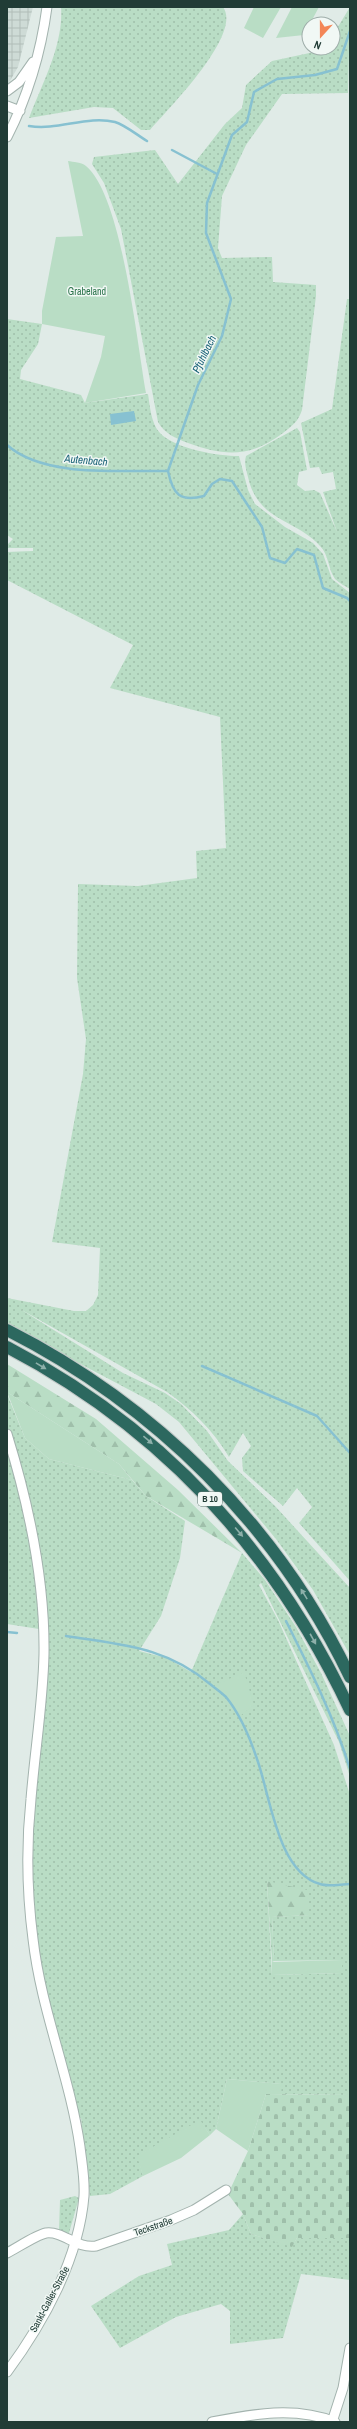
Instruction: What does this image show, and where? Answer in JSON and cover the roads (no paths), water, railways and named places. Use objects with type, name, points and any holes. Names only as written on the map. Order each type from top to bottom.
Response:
[{"type":"highway","name":"B 10","points":[[7,1330],[71,1365],[106,1388],[146,1418],[217,1484],[246,1517],[297,1584],[319,1618],[350,1677]]},
{"type":"highway","name":"B 10","points":[[7,1347],[74,1385],[104,1406],[163,1454],[197,1485],[241,1534],[284,1591],[332,1672],[350,1710]]},
{"type":"street","points":[[7,137],[20,111],[38,54],[47,7]]},
{"type":"street","points":[[7,91],[19,82],[38,54]]},
{"type":"street","points":[[7,106],[20,111]]},
{"type":"street","name":"Sankt-Galler-Straße","points":[[7,1434],[23,1489],[34,1541],[42,1595],[44,1656],[41,1713],[28,1834],[28,1882],[32,1934],[43,2000],[76,2119],[84,2186],[81,2221],[66,2271],[41,2319],[7,2372]]},
{"type":"street","name":"Teckstraße","points":[[75,2244],[88,2247],[96,2246],[172,2220],[194,2210],[226,2190]]},
{"type":"street","points":[[7,2253],[46,2233],[59,2235],[75,2244]]},
{"type":"street","points":[[212,2422],[277,2412],[302,2414],[333,2422],[343,2388],[350,2348]]},
{"type":"water","points":[[134,411],[136,421],[111,425],[110,414]]},
{"type":"waterway","name":"Pfuhlbach","points":[[350,31],[337,69],[315,75],[277,79],[254,92],[247,122],[232,135],[207,203],[206,233],[231,299],[222,336],[198,385],[168,471],[175,491],[179,495],[189,498],[204,496],[212,484],[220,479],[232,481],[262,527],[270,558],[285,563],[297,549],[314,555],[323,588],[347,598],[350,601]]},
{"type":"waterway","points":[[29,126],[40,127],[104,120],[119,123],[147,141]]},
{"type":"waterway","points":[[172,150],[217,174]]},
{"type":"waterway","name":"Autenbach","points":[[7,445],[23,456],[41,463],[62,467],[106,471],[168,471]]},
{"type":"waterway","points":[[202,1366],[317,1416],[350,1453]]},
{"type":"waterway","points":[[286,1621],[313,1675],[337,1731],[350,1769]]},
{"type":"waterway","points":[[7,1632],[17,1633]]},
{"type":"waterway","points":[[66,1636],[124,1645],[159,1654],[193,1671],[222,1693],[236,1711],[248,1735],[262,1774],[277,1830],[294,1864],[305,1877],[320,1884],[350,1884]]},
{"type":"park label","name":"Grabeland","points":[[87,291]]}]
